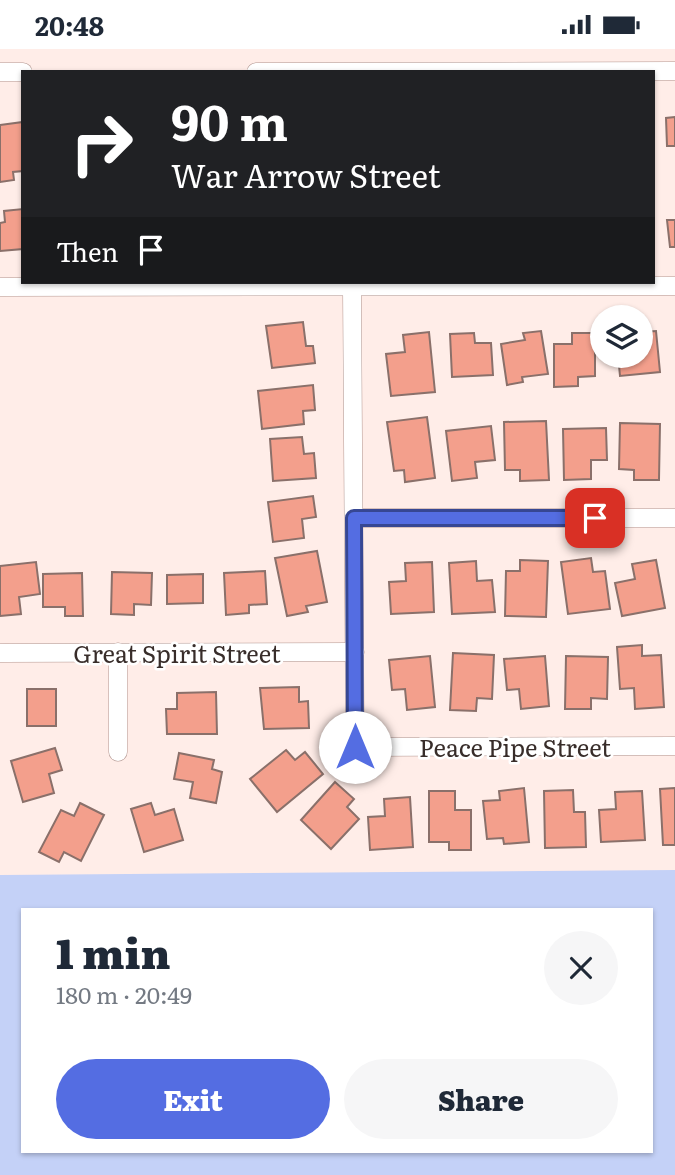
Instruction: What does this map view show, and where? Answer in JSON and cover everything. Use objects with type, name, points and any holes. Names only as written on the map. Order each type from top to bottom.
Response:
[{"type":"street","points":[[655,71],[675,71]]},
{"type":"street","points":[[0,72],[21,72]]},
{"type":"street","points":[[0,287],[561,284],[675,286]]},
{"type":"street","points":[[352,287],[355,652]]},
{"type":"street","points":[[354,518],[675,517]]},
{"type":"street","points":[[118,652],[118,752]]},
{"type":"street","name":"Great Spirit Street","points":[[0,653],[355,652]]},
{"type":"street","name":"Peace Pipe Street","points":[[355,652],[355,747],[675,746]]},
{"type":"shaded area","points":[[675,870],[675,1175],[0,1175],[0,875]]},
{"type":"building","points":[[675,117],[675,146],[667,146],[666,118]]},
{"type":"building","points":[[21,122],[21,171],[13,172],[14,180],[0,182],[0,125]]},
{"type":"building","points":[[21,209],[21,249],[0,251],[0,223],[5,222],[4,211]]},
{"type":"building","points":[[667,220],[675,220],[675,247],[670,247]]},
{"type":"building","points":[[303,322],[306,346],[313,346],[315,363],[272,368],[266,326]]},
{"type":"building","points":[[541,331],[548,374],[522,377],[523,382],[507,385],[501,344],[525,340],[523,333]]},
{"type":"building","points":[[653,331],[656,331],[660,372],[620,376],[619,368],[653,368]]},
{"type":"building","points":[[429,332],[435,392],[391,396],[386,354],[405,352],[403,335]]},
{"type":"building","points":[[474,333],[475,343],[491,343],[493,375],[452,377],[450,334]]},
{"type":"building","points":[[572,333],[590,333],[590,368],[595,368],[595,376],[578,377],[578,386],[554,387],[554,344],[572,344]]},
{"type":"building","points":[[313,385],[315,410],[303,411],[304,424],[262,429],[258,391]]},
{"type":"building","points":[[427,417],[435,478],[405,482],[404,470],[394,471],[387,422]]},
{"type":"building","points":[[546,421],[549,480],[520,481],[520,470],[505,470],[504,422]]},
{"type":"building","points":[[620,423],[660,424],[659,480],[634,480],[634,470],[619,469]]},
{"type":"building","points":[[491,426],[495,460],[475,462],[477,478],[452,481],[446,431]]},
{"type":"building","points":[[606,428],[607,460],[591,460],[591,479],[564,480],[563,429]]},
{"type":"building","points":[[302,437],[304,454],[314,453],[316,478],[273,481],[270,439]]},
{"type":"building","points":[[313,496],[316,517],[302,519],[304,538],[273,542],[268,502]]},
{"type":"building","points":[[317,551],[327,602],[306,606],[308,612],[287,616],[275,558]]},
{"type":"building","points":[[591,558],[593,572],[605,571],[610,609],[568,614],[561,562]]},
{"type":"building","points":[[520,560],[548,561],[546,617],[505,616],[506,571],[520,571]]},
{"type":"building","points":[[656,560],[665,608],[622,616],[615,583],[635,579],[632,564]]},
{"type":"building","points":[[476,561],[477,581],[492,580],[495,612],[452,614],[449,563]]},
{"type":"building","points":[[36,562],[40,594],[19,597],[21,614],[0,616],[0,566]]},
{"type":"building","points":[[432,562],[434,612],[391,614],[389,582],[406,581],[405,563]]},
{"type":"building","points":[[265,571],[267,604],[249,605],[249,613],[226,615],[224,573]]},
{"type":"building","points":[[112,572],[152,573],[151,605],[134,604],[134,615],[111,614]]},
{"type":"building","points":[[82,573],[83,616],[65,616],[65,607],[43,607],[43,574]]},
{"type":"building","points":[[203,574],[203,603],[167,604],[167,575]]},
{"type":"building","points":[[642,645],[642,656],[661,655],[664,707],[635,709],[634,688],[620,689],[617,647]]},
{"type":"building","points":[[453,653],[494,655],[492,699],[477,698],[476,711],[450,710]]},
{"type":"building","points":[[430,656],[435,707],[407,710],[405,689],[392,690],[389,660]]},
{"type":"building","points":[[545,656],[549,706],[521,709],[519,689],[507,690],[504,659]]},
{"type":"building","points":[[566,656],[608,657],[607,699],[591,698],[591,709],[565,709]]},
{"type":"building","points":[[299,687],[299,702],[308,701],[309,728],[264,729],[260,688]]},
{"type":"building","points":[[27,689],[56,689],[56,726],[27,726]]},
{"type":"building","points":[[216,692],[217,734],[167,734],[166,709],[177,709],[177,693]]},
{"type":"building","points":[[55,748],[62,770],[49,774],[54,793],[23,802],[11,761]]},
{"type":"building","points":[[286,750],[295,760],[305,752],[323,774],[277,812],[250,779]]},
{"type":"building","points":[[179,753],[214,760],[212,769],[222,772],[216,803],[190,798],[193,782],[174,779]]},
{"type":"building","points":[[335,782],[354,799],[347,807],[359,819],[331,849],[301,820]]},
{"type":"building","points":[[524,788],[529,842],[504,844],[503,838],[487,839],[483,801],[500,800],[499,791]]},
{"type":"building","points":[[675,788],[675,845],[663,845],[660,789]]},
{"type":"building","points":[[573,790],[574,812],[585,812],[586,847],[545,848],[544,791]]},
{"type":"building","points":[[429,791],[455,791],[455,810],[471,810],[471,850],[449,850],[449,842],[429,842]]},
{"type":"building","points":[[642,791],[645,840],[601,842],[599,810],[616,809],[615,792]]},
{"type":"building","points":[[410,797],[413,847],[370,850],[368,817],[385,816],[384,799]]},
{"type":"building","points":[[80,803],[104,815],[81,861],[64,852],[59,862],[39,852],[61,810],[74,816]]},
{"type":"building","points":[[151,803],[155,815],[174,809],[183,840],[144,852],[131,809]]},
{"type":"route","points":[[355,747],[354,518],[595,518]]}]
